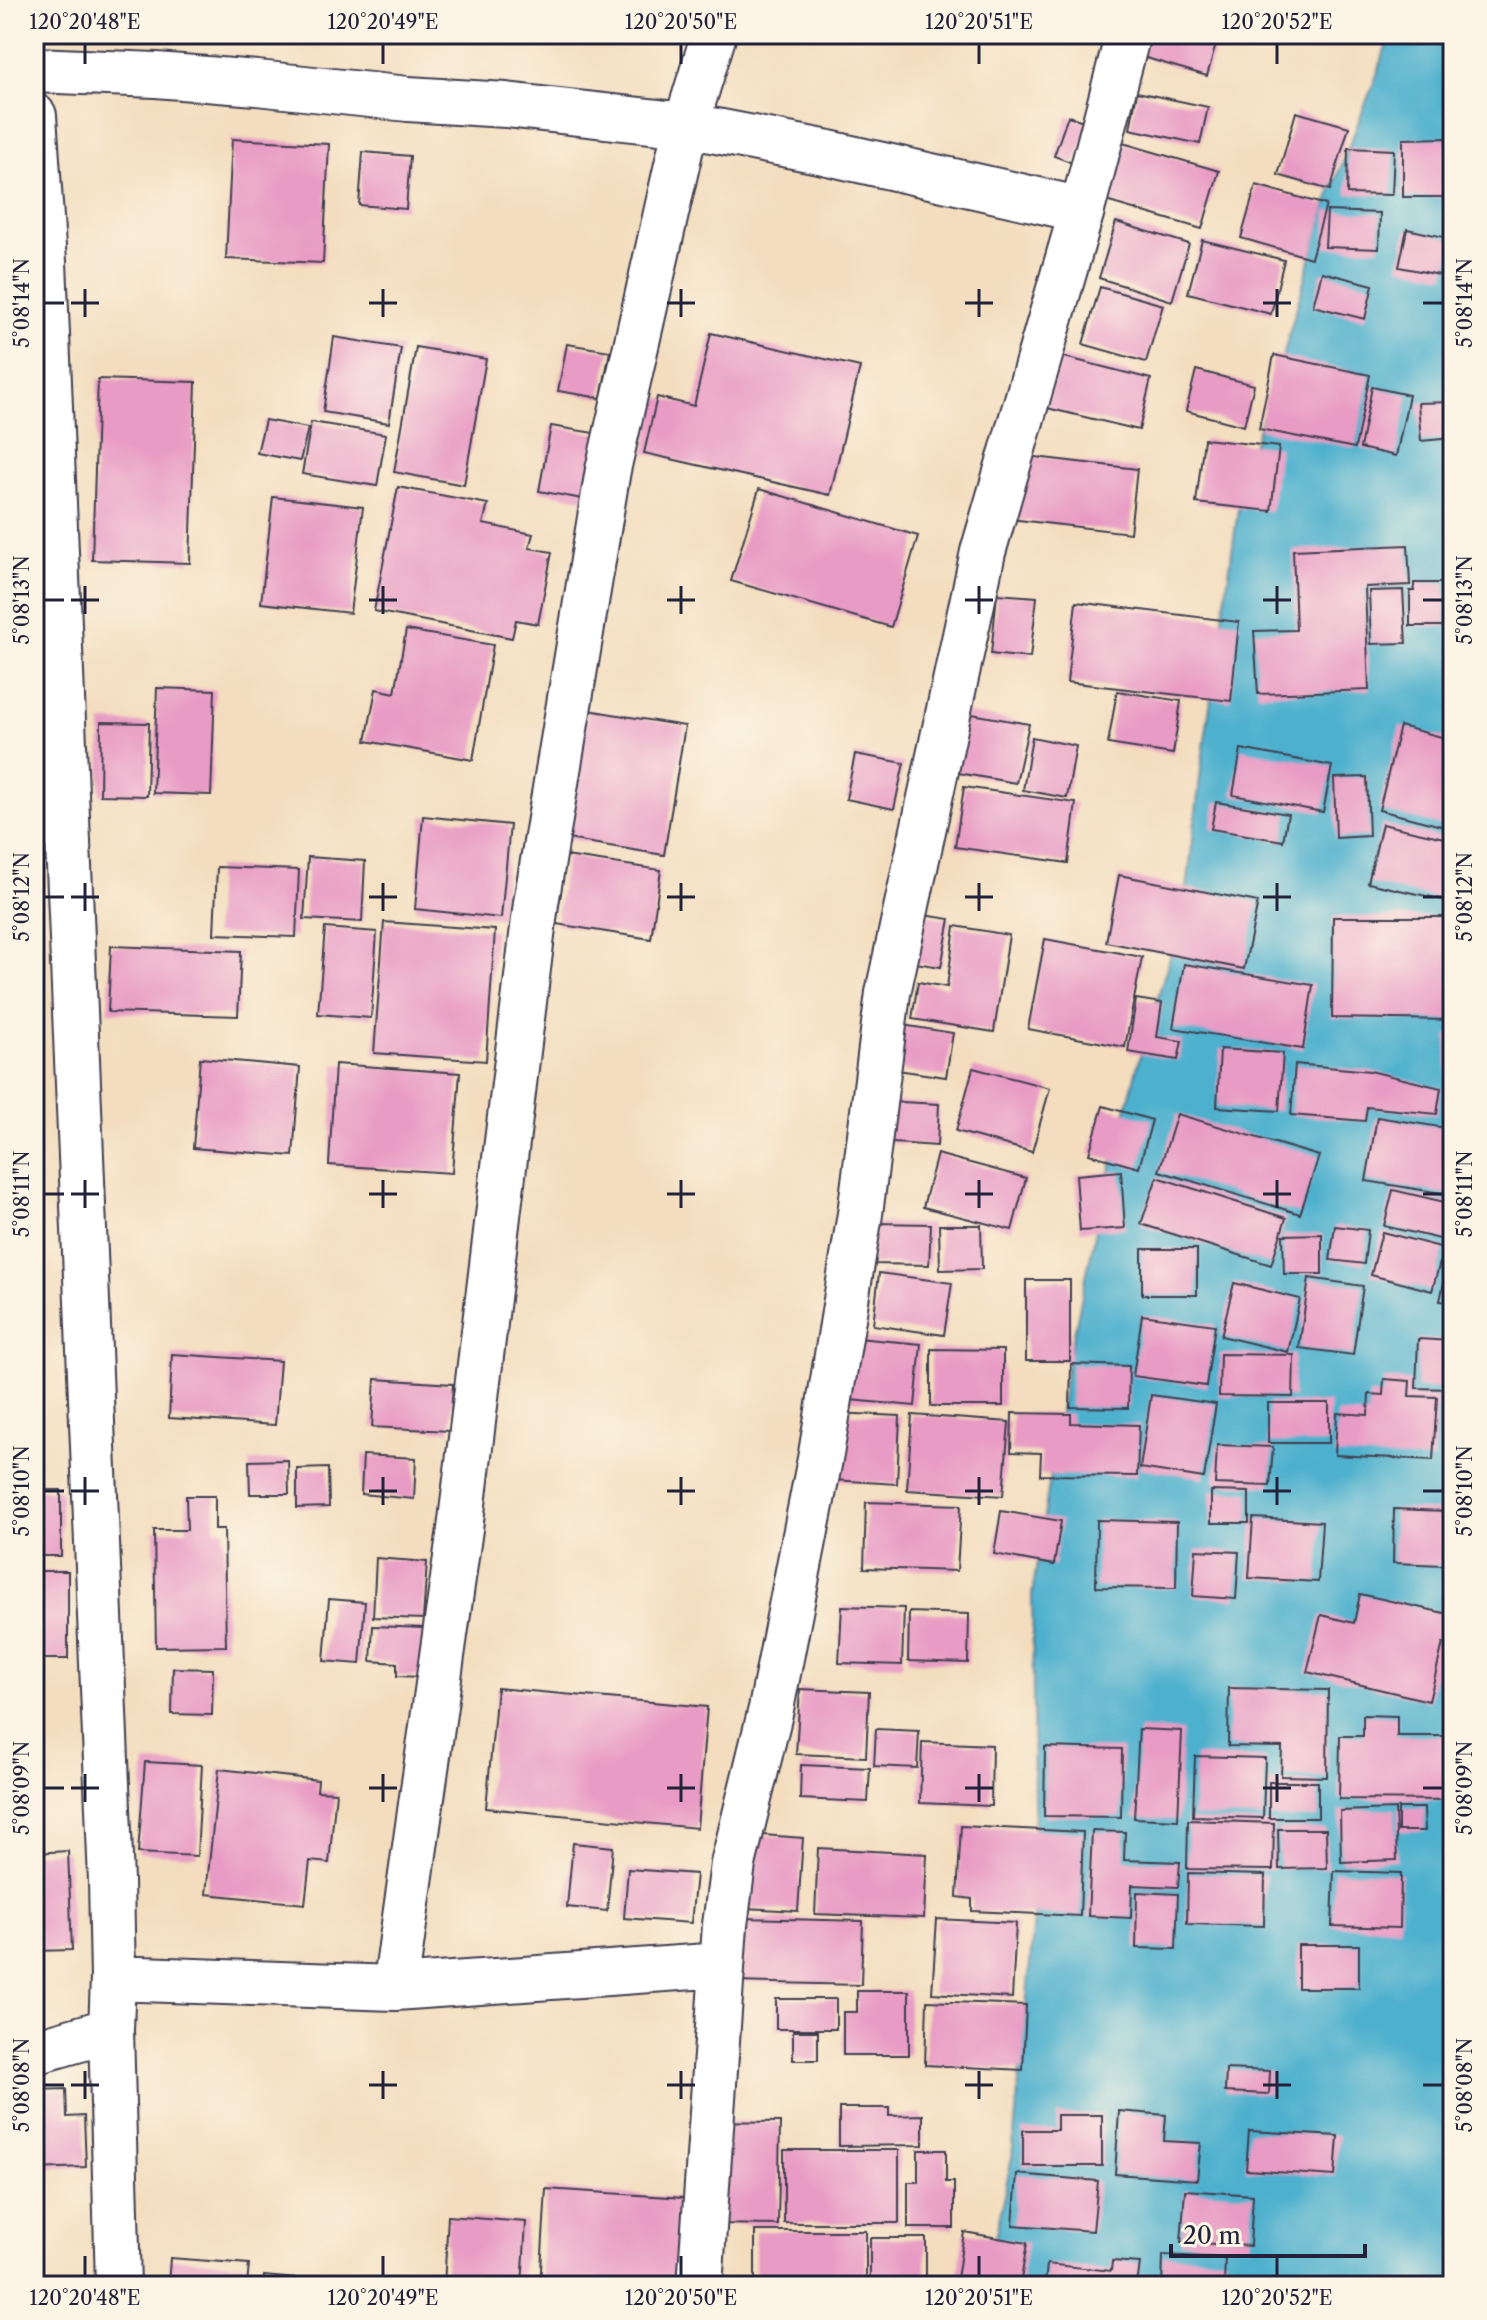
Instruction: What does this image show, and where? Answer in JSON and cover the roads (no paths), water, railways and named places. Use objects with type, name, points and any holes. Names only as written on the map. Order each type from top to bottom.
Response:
[{"type":"street","points":[[395,1988],[460,1529],[538,887],[608,470],[686,125],[714,34]]},
{"type":"street","points":[[700,2286],[725,1925],[733,1864],[771,1709],[821,1454],[860,1214],[888,993],[983,552],[1082,210],[1128,34]]},
{"type":"street","points":[[34,70],[257,83],[686,125],[824,152],[1082,210]]},
{"type":"street","points":[[34,116],[49,387],[111,1881],[111,2030],[118,2286]]},
{"type":"street","points":[[113,1978],[395,1988],[722,1965]]},
{"type":"street","points":[[34,2052],[111,2030]]},
{"type":"water","points":[[1390,34],[1453,34],[1453,2286],[985,2286],[1012,2157],[1035,1909],[1032,1595],[1067,1366],[1101,1206],[1139,1060],[1185,906],[1202,761],[1243,475],[1285,349],[1325,207]]}]
